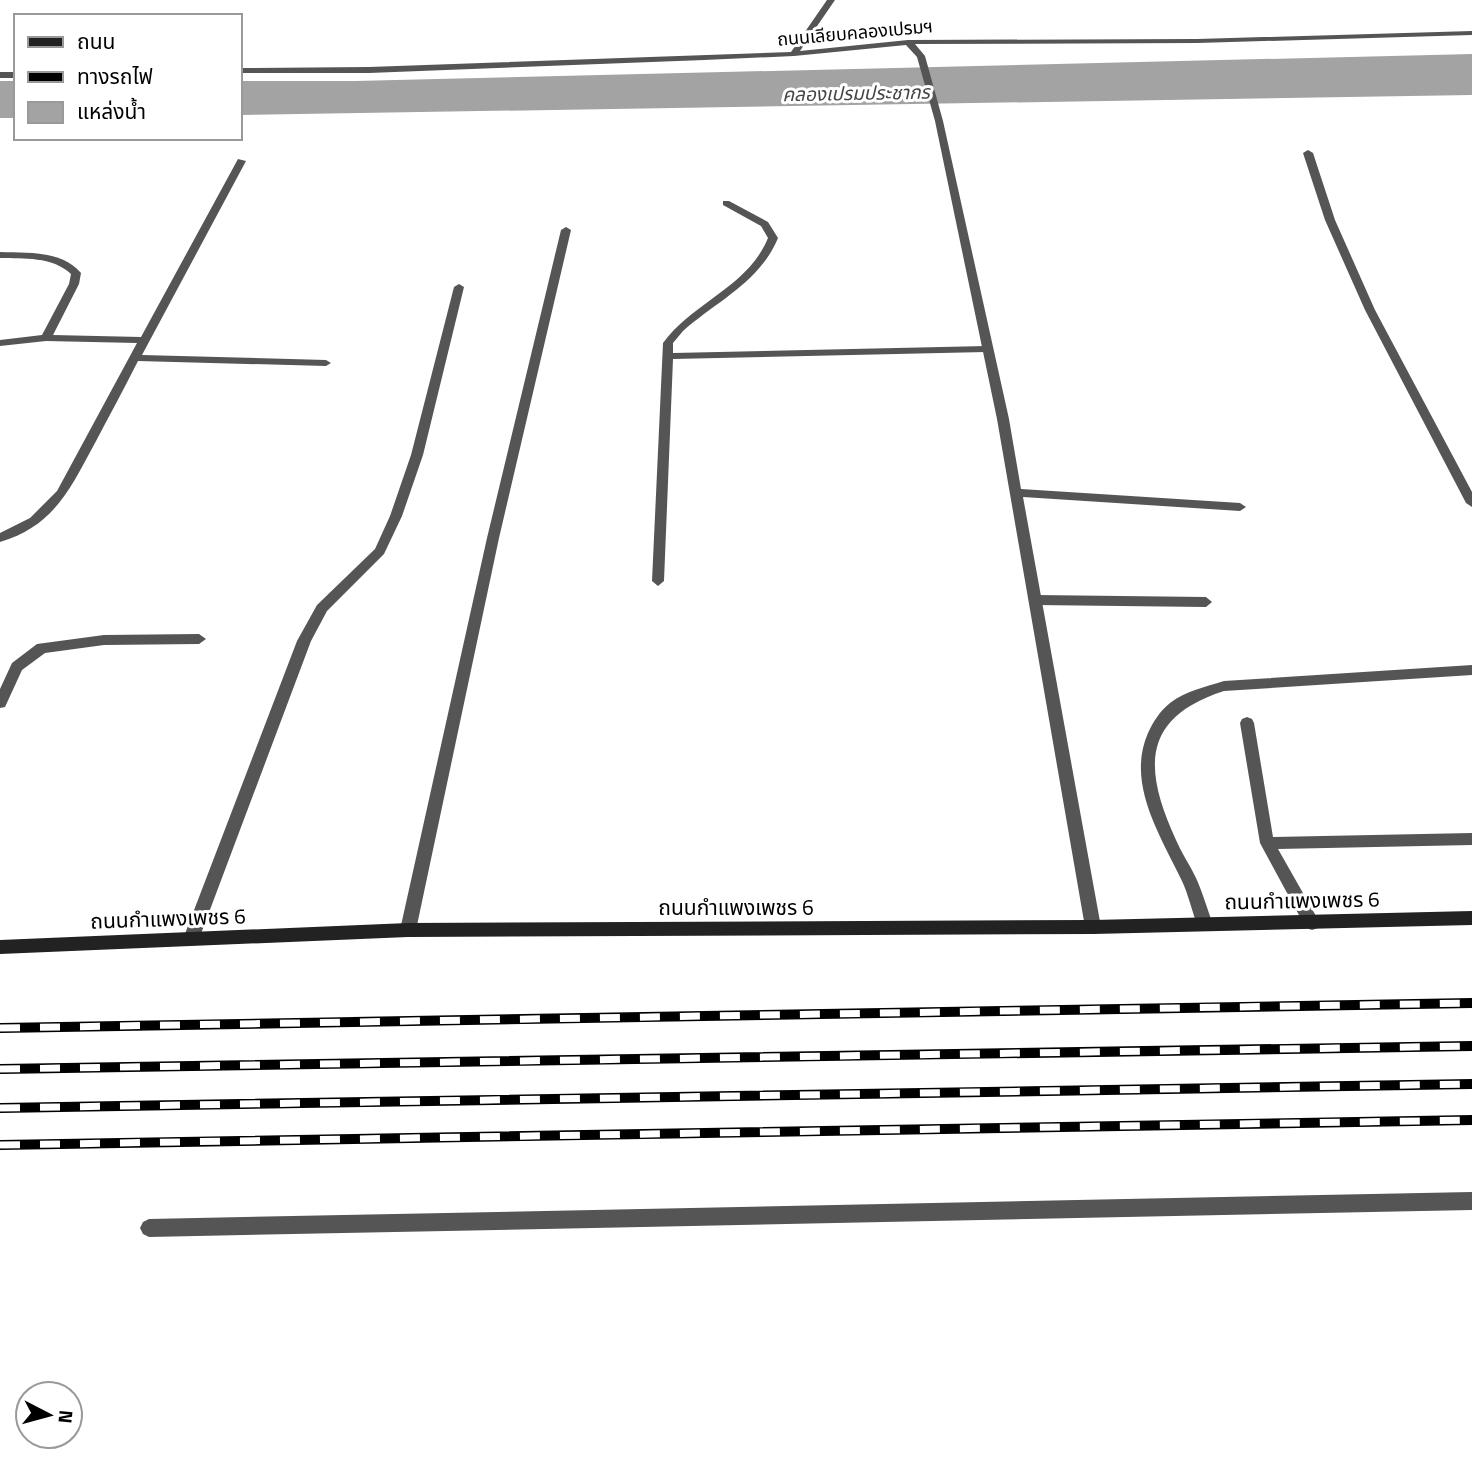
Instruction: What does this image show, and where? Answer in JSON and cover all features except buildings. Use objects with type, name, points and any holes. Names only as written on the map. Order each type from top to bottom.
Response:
[{"type":"main road","name":"ถนนกำแพงเพชร 6","points":[[0,947],[408,930],[1093,927],[1472,918]]},
{"type":"street","points":[[794,54],[831,0]]},
{"type":"street","name":"ถนนเลียบคลองเปรมฯ","points":[[242,71],[369,70],[794,54],[908,42],[1210,40],[1472,33]]},
{"type":"street","points":[[908,42],[921,57],[939,121],[1017,493],[1093,927]]},
{"type":"street","points":[[1308,153],[1330,220],[1370,310],[1472,503]]},
{"type":"street","points":[[0,538],[22,531],[44,514],[62,493],[135,358],[142,340],[241,161]]},
{"type":"street","points":[[658,582],[668,343],[676,331],[760,264],[770,250],[773,238],[765,225],[726,203]]},
{"type":"street","points":[[408,930],[493,538],[566,230]]},
{"type":"street","points":[[0,255],[59,260],[69,264],[76,273],[74,284],[46,338]]},
{"type":"street","points":[[191,939],[304,641],[322,608],[380,551],[396,516],[417,455],[459,287]]},
{"type":"street","points":[[0,343],[46,338],[142,340]]},
{"type":"street","points":[[667,356],[986,349]]},
{"type":"street","points":[[135,358],[326,363]]},
{"type":"street","points":[[1017,493],[1240,507]]},
{"type":"street","points":[[1035,600],[1206,602]]},
{"type":"street","points":[[0,703],[17,667],[41,648],[104,640],[199,639]]},
{"type":"street","points":[[1205,924],[1190,880],[1166,837],[1152,794],[1149,772],[1151,736],[1167,713],[1195,694],[1224,686],[1472,670]]},
{"type":"street","points":[[1247,723],[1267,843],[1312,923]]},
{"type":"street","points":[[1267,843],[1472,839]]},
{"type":"street","points":[[149,1228],[1472,1201]]},
{"type":"water","name":"คลองเปรมประชากร","points":[[1472,54],[1472,95],[242,115],[242,81],[355,81]]},
{"type":"water","points":[[0,81],[14,81],[14,118],[0,118]]},
{"type":"railway","points":[[0,1028],[1472,1003]]},
{"type":"railway","points":[[0,1069],[1472,1046]]},
{"type":"railway","points":[[0,1108],[1472,1084]]},
{"type":"railway","points":[[0,1145],[1472,1120]]}]
